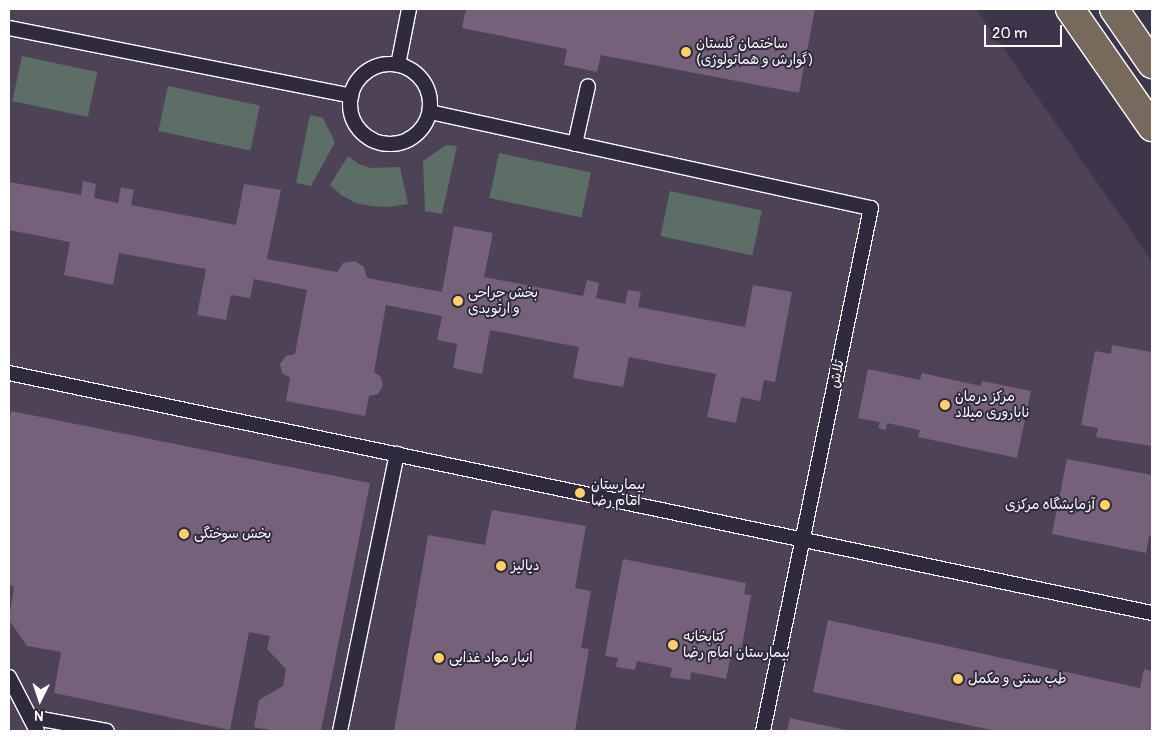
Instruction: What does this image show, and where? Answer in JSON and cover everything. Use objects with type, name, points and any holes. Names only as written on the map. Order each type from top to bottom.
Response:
[{"type":"main road","points":[[1070,9],[1152,127]]},
{"type":"main road","points":[[1114,9],[1152,64]]},
{"type":"lane","points":[[398,65],[409,9]]},
{"type":"lane","points":[[9,28],[351,96]]},
{"type":"lane","points":[[398,65],[408,68],[424,82],[430,102],[430,112],[420,130],[413,137],[403,142],[382,143],[372,140],[357,126],[350,107],[351,96],[354,86],[368,71],[378,66],[398,65]]},
{"type":"lane","points":[[430,112],[575,144],[588,86]]},
{"type":"lane","name":"تلاش","points":[[575,144],[871,208],[763,731]]},
{"type":"lane","points":[[9,373],[1152,613]]},
{"type":"lane","points":[[340,731],[397,454]]},
{"type":"lane","points":[[9,677],[37,731]]},
{"type":"lane","points":[[30,716],[107,731]]},
{"type":"shaded area","name":"بیمارستان امام رضا","points":[[9,9],[976,9],[1152,261],[1152,731],[12,731],[9,726]]},
{"type":"green space","points":[[22,56],[97,72],[88,117],[12,101]]},
{"type":"green space","points":[[168,86],[260,106],[250,151],[158,131]]},
{"type":"green space","points":[[310,115],[323,118],[335,142],[311,186],[296,183]]},
{"type":"green space","points":[[446,145],[457,146],[442,214],[425,211],[423,161]]},
{"type":"green space","points":[[499,153],[591,173],[581,218],[489,198]]},
{"type":"green space","points":[[348,156],[359,164],[371,168],[400,167],[408,204],[387,207],[371,206],[356,203],[341,195],[330,185]]},
{"type":"green space","points":[[670,191],[762,211],[752,256],[660,236]]},
{"type":"building","name":"ساختمان گلستان (گوارش و هماتولوژی)","points":[[466,9],[815,9],[799,93],[601,55],[597,72],[564,65],[567,49],[462,28]]},
{"type":"building","name":"بخش جراحی و ارتوپدی","points":[[83,181],[96,184],[94,198],[118,203],[121,187],[134,190],[131,205],[236,225],[244,184],[281,190],[267,259],[337,272],[343,263],[355,261],[364,267],[367,278],[442,292],[454,226],[493,233],[484,277],[583,296],[587,280],[599,283],[596,298],[625,304],[628,290],[641,292],[638,307],[745,327],[753,285],[792,292],[775,382],[764,380],[760,401],[741,397],[736,423],[707,417],[716,374],[629,357],[623,387],[573,378],[579,347],[490,330],[482,374],[453,368],[457,344],[437,340],[442,316],[386,305],[374,372],[381,377],[383,386],[378,394],[369,396],[365,416],[286,401],[290,378],[282,373],[280,364],[286,356],[295,354],[307,290],[254,279],[250,298],[231,295],[226,320],[197,315],[206,269],[119,253],[113,285],[64,275],[70,242],[9,230],[9,182],[81,195]]},
{"type":"building","points":[[1112,345],[1152,352],[1151,446],[1096,437],[1098,428],[1081,425],[1095,351],[1111,354]]},
{"type":"building","name":"مرکز درمان ناباروری میلاد","points":[[868,369],[920,380],[922,373],[981,386],[982,381],[1031,391],[1017,458],[918,437],[920,430],[887,423],[886,430],[878,428],[880,422],[858,418]]},
{"type":"building","name":"بخش سوختگی","points":[[11,411],[370,483],[321,731],[276,731],[254,727],[259,700],[283,686],[286,669],[267,649],[270,636],[249,632],[230,730],[54,693],[61,652],[27,646],[9,620],[14,586],[9,585],[9,425]]},
{"type":"building","name":"آزمایشگاه مرکزی","points":[[1067,459],[1152,475],[1152,537],[1149,536],[1146,553],[1052,534]]},
{"type":"building","points":[[492,510],[586,526],[575,588],[591,591],[581,648],[589,649],[575,731],[394,731],[428,535],[485,545]]},
{"type":"building","points":[[623,559],[746,583],[744,594],[751,595],[741,652],[732,650],[726,679],[691,672],[690,680],[670,677],[672,668],[637,661],[635,670],[616,667],[618,658],[605,656]]},
{"type":"building","name":"طب سنتی و مکمل","points":[[828,620],[1140,688],[1144,669],[1152,671],[1152,731],[996,731],[813,692]]},
{"type":"building","points":[[790,718],[846,730],[846,731],[787,731]]},
{"type":"place","name":"ساختمان گلستان (گوارش و هماتولوژی)","points":[[686,52]]},
{"type":"place","name":"بخش جراحی و ارتوپدی","points":[[458,301]]},
{"type":"place","name":"مرکز درمان ناباروری میلاد","points":[[945,405]]},
{"type":"place","name":"بیمارستان امام رضا","points":[[580,493]]},
{"type":"place","name":"آزمایشگاه مرکزی","points":[[1105,505]]},
{"type":"place","name":"بخش سوختگی","points":[[184,534]]},
{"type":"place","name":"دیالیز","points":[[501,566]]},
{"type":"place","name":"کتابخانه بیمارستان امام رضا","points":[[673,645]]},
{"type":"place","name":"انبار مواد غذایی","points":[[439,658]]},
{"type":"place","name":"طب سنتی و مکمل","points":[[958,679]]}]
